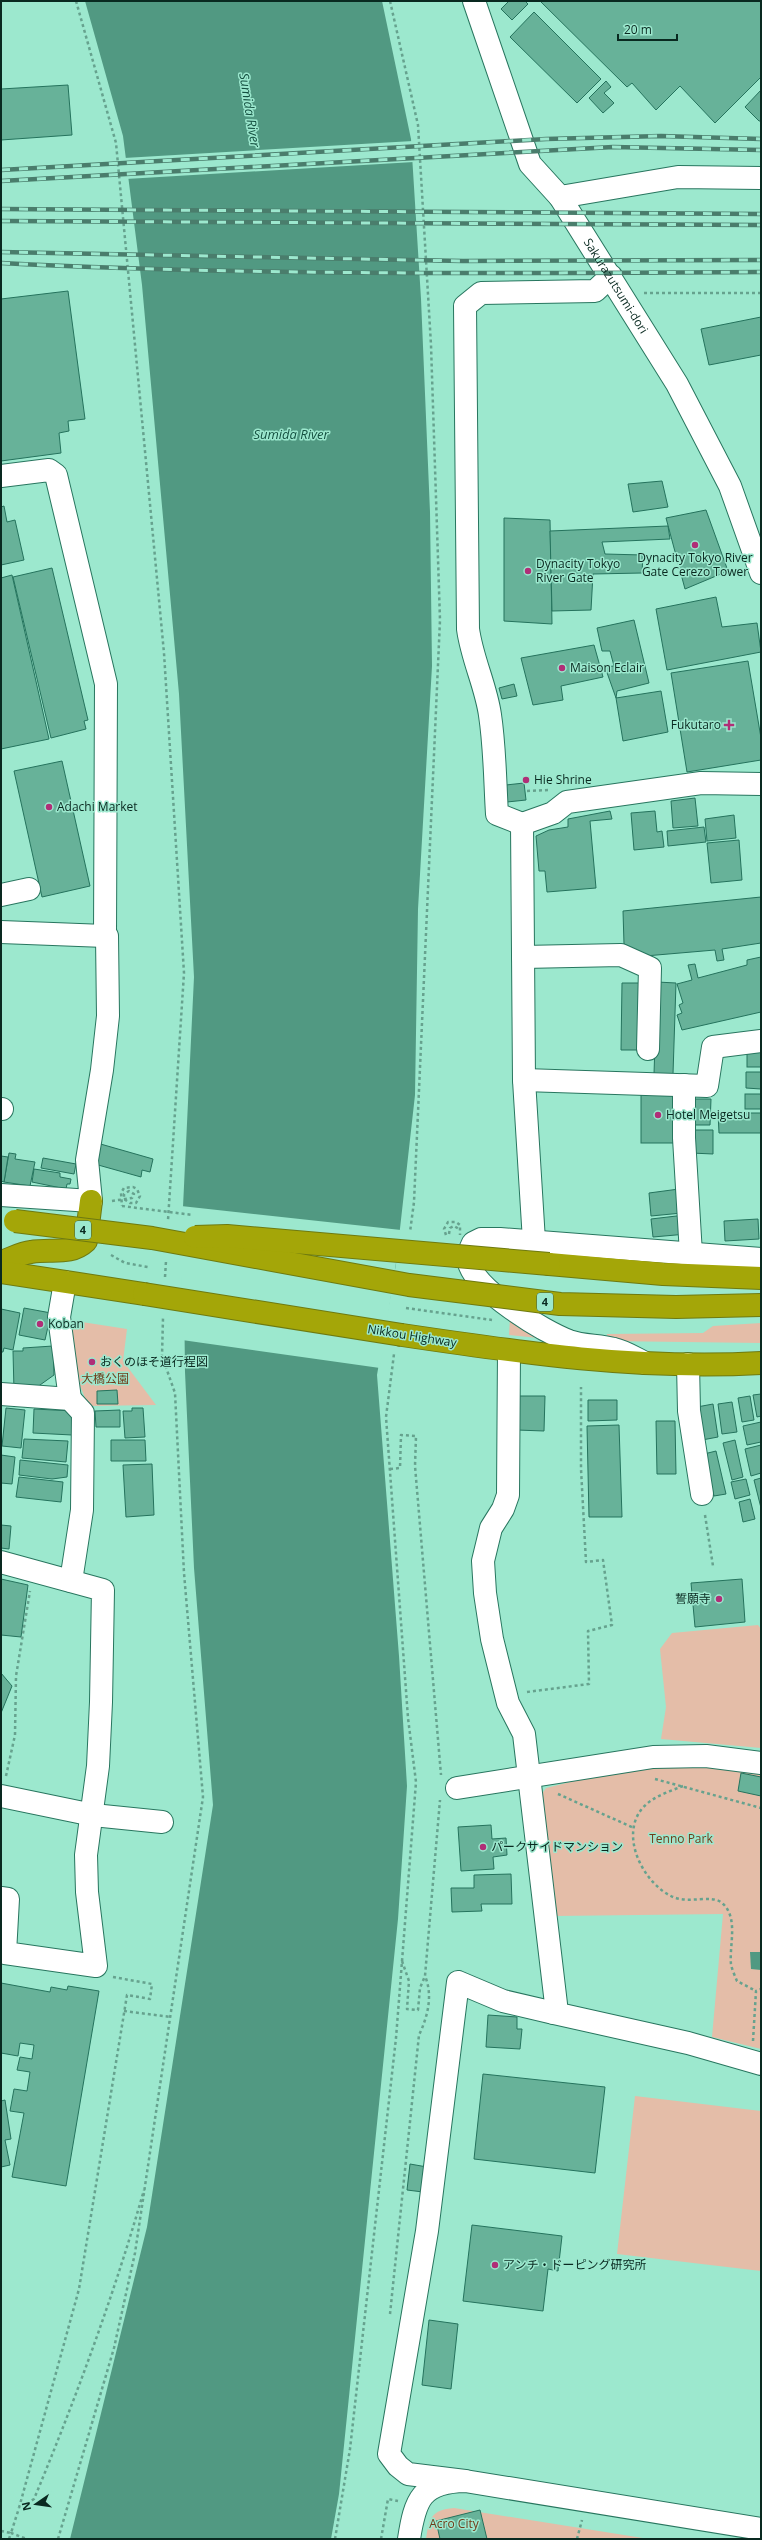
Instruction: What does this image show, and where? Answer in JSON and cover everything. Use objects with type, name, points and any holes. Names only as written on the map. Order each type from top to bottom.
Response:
[{"type":"highway","points":[[1,1262],[31,1252],[66,1251],[79,1248],[86,1241],[91,1201]]},
{"type":"highway","name":"4","points":[[8,1220],[152,1238],[409,1285],[560,1304],[676,1307],[761,1306]]},
{"type":"highway","name":"4","points":[[152,1238],[227,1236],[663,1274],[761,1278]]},
{"type":"highway","points":[[1,1272],[65,1282]]},
{"type":"highway","name":"Nikkou Highway","points":[[65,1282],[144,1294],[399,1341],[650,1365],[761,1363]]},
{"type":"street","name":"Sakurazutsumi-dori","points":[[474,1],[530,164],[560,197],[616,284],[677,384],[730,486],[761,573]]},
{"type":"street","points":[[560,197],[678,177],[761,178]]},
{"type":"street","points":[[616,284],[596,291],[481,292],[465,306],[469,634],[491,716],[497,814],[522,824],[553,813],[567,802],[701,783],[761,784]]},
{"type":"street","points":[[1,476],[48,470],[56,474],[106,684],[105,936],[107,936],[108,1016],[102,1070],[87,1160],[91,1201],[1,1194]]},
{"type":"street","points":[[522,824],[524,1080],[534,1241]]},
{"type":"street","points":[[1,895],[30,889]]},
{"type":"street","points":[[1,932],[105,936]]},
{"type":"street","points":[[523,957],[621,955],[650,968],[648,1049]]},
{"type":"street","points":[[524,1080],[706,1086],[713,1046],[761,1041]]},
{"type":"street","points":[[684,1085],[684,1138],[691,1254]]},
{"type":"street","points":[[650,1365],[615,1349],[570,1341],[545,1329],[484,1288],[469,1263],[468,1252],[475,1240],[500,1239],[534,1241],[761,1259]]},
{"type":"street","points":[[65,1282],[59,1317],[70,1399],[83,1413],[82,1510],[71,1581]]},
{"type":"street","points":[[509,1351],[508,1495],[504,1509],[491,1528],[483,1560],[485,1593],[492,1639],[508,1703],[524,1734],[556,2004],[554,2013]]},
{"type":"street","points":[[688,1364],[689,1411],[702,1494]]},
{"type":"street","points":[[1,1394],[70,1399]]},
{"type":"street","points":[[1,1562],[102,1590],[101,1702],[93,1815],[86,1855],[87,1892],[96,1966],[6,1953],[8,1899],[1,1898]]},
{"type":"street","points":[[446,1790],[530,1779],[653,1757],[706,1756],[761,1763]]},
{"type":"street","points":[[1,1795],[93,1815],[162,1822]]},
{"type":"street","points":[[756,2062],[688,2043],[503,2001],[458,1982],[427,2231],[390,2454],[398,2466],[408,2474],[465,2481],[735,2532],[761,2529]]},
{"type":"street","points":[[409,2539],[416,2504],[422,2495],[429,2488],[451,2481],[465,2481]]},
{"type":"path","points":[[390,1],[418,125],[431,345],[440,620],[416,1163],[409,1240]]},
{"type":"path","points":[[616,284],[761,294]]},
{"type":"path","points":[[122,1206],[121,1193],[124,1188],[133,1187],[138,1189],[140,1196],[136,1203],[130,1203],[124,1199],[124,1194],[129,1191],[134,1194],[132,1198],[126,1198]]},
{"type":"path","points":[[451,1238],[445,1232],[448,1222],[456,1222],[460,1225],[460,1237]]},
{"type":"path","points":[[406,1308],[495,1321]]},
{"type":"path","points":[[335,2539],[350,2449],[396,2038],[416,1782],[408,1718],[386,1416],[399,1341]]},
{"type":"path","points":[[527,1699],[527,1692],[589,1684],[588,1631],[612,1626],[603,1560],[586,1562],[581,1470],[581,1387]]},
{"type":"path","points":[[390,1469],[400,1468],[401,1435],[416,1436],[415,1466],[446,1790],[425,1976],[420,1988],[418,2010],[407,2010],[409,1981],[402,1960]]},
{"type":"path","points":[[702,1494],[713,1566]]},
{"type":"path","points":[[1,1795],[15,1735],[16,1676],[33,1571]]},
{"type":"path","points":[[653,1757],[651,1778],[761,1808]]},
{"type":"path","points":[[530,1779],[634,1828]]},
{"type":"path","points":[[682,1786],[654,1798],[640,1810],[632,1840],[640,1865],[654,1883],[672,1897],[692,1901],[712,1898],[723,1903],[730,1916],[732,1939],[731,1965],[737,1982],[756,1991],[761,1989]]},
{"type":"path","points":[[390,2318],[420,2035],[427,2018],[429,1987],[425,1976]]},
{"type":"path","points":[[9,2539],[19,2508],[79,2289],[127,1995],[150,1999],[152,1984],[130,1980]]},
{"type":"path","points":[[756,1991],[756,2062]]},
{"type":"path","points":[[124,2011],[171,2017]]},
{"type":"path","points":[[19,2508],[34,2500],[76,2396],[128,2248],[147,2178]]},
{"type":"path","points":[[1,2531],[27,2539]]},
{"type":"green space","points":[[510,1317],[538,1338],[509,1335]]},
{"type":"green space","name":"大橋公園","points":[[69,1320],[127,1329],[123,1361],[156,1405],[89,1406],[80,1386],[71,1353]]},
{"type":"green space","points":[[761,1323],[761,1343],[606,1341],[607,1334],[703,1333],[713,1326]]},
{"type":"green space","points":[[758,1625],[761,1629],[761,1748],[661,1739],[666,1707],[660,1649],[672,1633]]},
{"type":"green space","name":"Tenno Park","points":[[698,1763],[761,1772],[761,2049],[712,2037],[723,1914],[554,1916],[539,1798],[546,1788],[627,1768]]},
{"type":"green space","points":[[635,2096],[761,2111],[761,2271],[617,2254]]},
{"type":"green space","name":"Acro City","points":[[454,2508],[649,2539],[426,2539],[428,2526],[432,2516],[440,2511]]},
{"type":"water","name":"Sumida River","points":[[85,1],[382,1],[411,139],[421,299],[430,512],[432,666],[418,909],[415,1095],[396,1264],[377,1375],[399,1656],[407,1786],[398,1919],[339,2494],[331,2539],[70,2539],[147,2227],[213,1805],[194,1568],[185,1372],[183,1207],[194,977],[179,694],[142,285],[123,136]]},
{"type":"water","points":[[750,1952],[761,1952],[761,1970],[751,1969]]},
{"type":"pier","points":[[413,141],[414,162],[126,179],[124,158]]},
{"type":"pier","points":[[181,1206],[401,1230],[380,1368],[182,1340]]},
{"type":"building","points":[[509,1],[525,1],[528,4],[512,20],[501,9]]},
{"type":"building","points":[[540,1],[761,1],[761,77],[715,123],[680,86],[656,110],[632,83],[627,87]]},
{"type":"building","points":[[534,12],[601,79],[577,103],[510,37]]},
{"type":"building","points":[[606,81],[611,87],[604,93],[614,103],[603,113],[589,98]]},
{"type":"building","points":[[68,85],[72,135],[1,140],[1,89]]},
{"type":"building","points":[[761,90],[761,121],[759,121],[745,107]]},
{"type":"building","points":[[68,291],[85,419],[68,421],[69,431],[59,433],[61,453],[1,461],[1,299]]},
{"type":"building","points":[[761,317],[761,355],[709,365],[701,329]]},
{"type":"building","points":[[662,481],[668,507],[633,512],[628,484]]},
{"type":"building","points":[[4,506],[7,522],[15,520],[24,560],[1,565],[1,507]]},
{"type":"building","name":"Dynacity Tokyo River Gate Cerezo Tower","points":[[706,510],[728,571],[685,589],[666,518]]},
{"type":"building","name":"Dynacity Tokyo River Gate","points":[[504,518],[550,520],[552,624],[504,621]]},
{"type":"building","points":[[668,526],[670,539],[602,542],[605,554],[643,555],[642,573],[593,574],[591,610],[552,611],[550,531]]},
{"type":"building","points":[[52,568],[88,720],[84,721],[86,729],[51,738],[13,577]]},
{"type":"building","points":[[12,575],[49,739],[1,749],[1,578]]},
{"type":"building","points":[[716,597],[722,627],[757,623],[761,652],[667,670],[656,609]]},
{"type":"building","name":"Maison Eclair","points":[[634,620],[649,683],[617,691],[616,698],[605,667],[614,666],[610,651],[602,651],[597,628]]},
{"type":"building","name":"Maison Eclair","points":[[594,645],[603,677],[561,686],[563,700],[533,705],[521,658]]},
{"type":"building","points":[[748,661],[761,738],[761,760],[687,772],[671,673]]},
{"type":"building","points":[[514,684],[517,696],[502,699],[499,688]]},
{"type":"building","points":[[661,691],[668,732],[623,741],[616,698]]},
{"type":"building","points":[[62,761],[90,886],[42,897],[14,771]]},
{"type":"building","points":[[524,783],[526,800],[507,802],[506,785]]},
{"type":"building","points":[[695,798],[698,826],[673,828],[671,801]]},
{"type":"building","points":[[610,811],[612,819],[590,821],[596,888],[547,892],[545,871],[539,871],[536,836],[549,830],[568,827],[568,819]]},
{"type":"building","points":[[655,811],[657,832],[662,831],[664,847],[634,850],[631,813]]},
{"type":"building","points":[[734,815],[736,838],[707,841],[705,819]]},
{"type":"building","points":[[704,827],[706,842],[668,846],[667,831]]},
{"type":"building","points":[[739,840],[742,880],[711,883],[707,843]]},
{"type":"building","points":[[761,897],[761,943],[722,949],[724,960],[717,961],[715,950],[645,956],[624,944],[623,911]]},
{"type":"building","points":[[761,957],[761,1012],[682,1030],[677,1015],[682,1013],[679,1005],[683,1003],[677,984],[692,980],[688,965],[695,964],[698,978],[747,965],[747,960]]},
{"type":"building","points":[[657,982],[676,983],[673,1074],[654,1074]]},
{"type":"building","points":[[622,983],[640,983],[638,1050],[621,1050]]},
{"type":"building","points":[[747,1052],[761,1052],[761,1067],[747,1067]]},
{"type":"building","points":[[746,1072],[761,1072],[761,1089],[746,1088]]},
{"type":"building","points":[[641,1094],[678,1094],[678,1143],[641,1143]]},
{"type":"building","points":[[745,1094],[761,1094],[761,1109],[745,1109]]},
{"type":"building","points":[[691,1099],[711,1099],[710,1125],[691,1125]]},
{"type":"building","points":[[718,1113],[761,1113],[761,1133],[719,1133]]},
{"type":"building","points":[[691,1130],[713,1130],[713,1154],[691,1153]]},
{"type":"building","points":[[97,1143],[153,1159],[150,1172],[142,1170],[141,1177],[91,1163]]},
{"type":"building","points":[[9,1153],[16,1154],[15,1159],[35,1162],[30,1186],[4,1182]]},
{"type":"building","points":[[1,1156],[8,1157],[4,1182],[1,1181]]},
{"type":"building","points":[[43,1158],[76,1164],[74,1174],[41,1168]]},
{"type":"building","points":[[34,1169],[60,1173],[60,1177],[71,1179],[70,1184],[67,1184],[66,1189],[32,1182]]},
{"type":"building","points":[[679,1189],[682,1213],[651,1216],[649,1193]]},
{"type":"building","points":[[685,1215],[687,1234],[653,1237],[651,1219]]},
{"type":"building","points":[[758,1219],[759,1239],[725,1241],[724,1221]]},
{"type":"building","points":[[24,1308],[51,1313],[45,1340],[19,1335]]},
{"type":"building","points":[[1,1309],[20,1313],[13,1350],[4,1348],[3,1352],[1,1352]]},
{"type":"building","points":[[53,1346],[54,1375],[33,1390],[14,1391],[13,1351],[23,1351],[23,1348]]},
{"type":"building","points":[[117,1390],[118,1404],[97,1404],[97,1391]]},
{"type":"building","points":[[761,1394],[761,1416],[757,1417],[753,1395]]},
{"type":"building","points":[[518,1396],[545,1396],[544,1431],[517,1430]]},
{"type":"building","points":[[750,1396],[754,1420],[742,1422],[738,1398]]},
{"type":"building","points":[[588,1400],[617,1400],[617,1420],[588,1421]]},
{"type":"building","points":[[732,1402],[737,1432],[722,1434],[718,1404]]},
{"type":"building","points":[[713,1404],[718,1437],[702,1440],[697,1407]]},
{"type":"building","points":[[6,1408],[25,1410],[21,1448],[2,1446]]},
{"type":"building","points":[[132,1408],[143,1408],[145,1437],[125,1438],[123,1411],[132,1411]]},
{"type":"building","points":[[34,1409],[74,1411],[72,1435],[33,1433]]},
{"type":"building","points":[[120,1410],[120,1427],[96,1427],[95,1411]]},
{"type":"building","points":[[656,1421],[675,1421],[676,1474],[657,1474]]},
{"type":"building","points":[[761,1422],[761,1442],[747,1445],[743,1426]]},
{"type":"building","points":[[619,1425],[622,1517],[589,1517],[587,1426]]},
{"type":"building","points":[[24,1439],[68,1441],[66,1462],[22,1458]]},
{"type":"building","points":[[111,1440],[145,1440],[146,1461],[111,1461]]},
{"type":"building","points":[[735,1440],[743,1477],[732,1480],[723,1443]]},
{"type":"building","points":[[761,1445],[761,1473],[751,1476],[745,1449]]},
{"type":"building","points":[[716,1451],[726,1494],[714,1496],[704,1454]]},
{"type":"building","points":[[1,1455],[15,1457],[12,1484],[1,1483]]},
{"type":"building","points":[[20,1460],[68,1465],[67,1477],[52,1479],[19,1475]]},
{"type":"building","points":[[152,1464],[154,1515],[126,1517],[123,1465]]},
{"type":"building","points":[[19,1477],[63,1482],[61,1502],[16,1497]]},
{"type":"building","points":[[761,1478],[761,1508],[754,1480]]},
{"type":"building","points":[[746,1479],[750,1495],[735,1499],[731,1482]]},
{"type":"building","points":[[750,1499],[755,1519],[743,1522],[739,1502]]},
{"type":"building","points":[[1,1525],[11,1526],[9,1549],[1,1548]]},
{"type":"building","points":[[1,1579],[28,1585],[21,1637],[1,1635]]},
{"type":"building","points":[[742,1579],[745,1622],[695,1627],[691,1583]]},
{"type":"building","points":[[1,1673],[12,1686],[1,1713]]},
{"type":"building","points":[[741,1773],[761,1777],[761,1796],[738,1791]]},
{"type":"building","name":"パークサイドマンション","points":[[491,1825],[492,1839],[506,1838],[507,1855],[493,1857],[494,1869],[461,1871],[458,1827]]},
{"type":"building","points":[[511,1874],[512,1904],[481,1904],[482,1911],[452,1912],[451,1888],[474,1888],[474,1875]]},
{"type":"building","points":[[1,1983],[50,1992],[51,1987],[67,1990],[68,1986],[99,1991],[66,2186],[12,2177],[24,2113],[10,2111],[14,2089],[27,2091],[30,2072],[17,2070],[20,2057],[32,2059],[34,2045],[20,2043],[18,2056],[1,2053]]},
{"type":"building","points":[[488,2015],[517,2017],[517,2029],[522,2029],[520,2049],[486,2047]]},
{"type":"building","points":[[483,2074],[605,2087],[595,2173],[474,2159]]},
{"type":"building","points":[[5,2100],[11,2139],[5,2140],[10,2165],[1,2167],[1,2101]]},
{"type":"building","points":[[410,2164],[427,2167],[423,2192],[407,2190]]},
{"type":"building","points":[[472,2225],[562,2236],[558,2271],[548,2269],[543,2311],[463,2301]]},
{"type":"building","points":[[429,2320],[458,2324],[451,2389],[422,2385]]},
{"type":"building","points":[[480,2510],[487,2539],[440,2539],[436,2521]]},
{"type":"railway","points":[[1,170],[546,139],[661,136],[761,139]]},
{"type":"railway","points":[[1,181],[613,147],[761,150]]},
{"type":"railway","points":[[1,209],[761,214]]},
{"type":"railway","points":[[1,221],[761,225]]},
{"type":"railway","points":[[1,252],[463,261],[761,260]]},
{"type":"railway","points":[[1,263],[286,272],[761,272]]},
{"type":"place","name":"Dynacity Tokyo River Gate Cerezo Tower","points":[[695,545]]},
{"type":"place","name":"Dynacity Tokyo River Gate","points":[[528,571]]},
{"type":"place","name":"Maison Eclair","points":[[562,668]]},
{"type":"place","name":"Fukutaro","points":[[729,725]]},
{"type":"place","name":"Hie Shrine","points":[[526,780]]},
{"type":"place","name":"Adachi Market","points":[[49,807]]},
{"type":"place","name":"Hotel Meigetsu","points":[[658,1115]]},
{"type":"place","name":"Koban","points":[[40,1324]]},
{"type":"place","name":"おくのほそ道行程図","points":[[92,1362]]},
{"type":"place","name":"誓願寺","points":[[719,1599]]},
{"type":"place","name":"パークサイドマンション","points":[[483,1847]]},
{"type":"place","name":"アンチ・ドーピング研究所","points":[[495,2265]]}]
